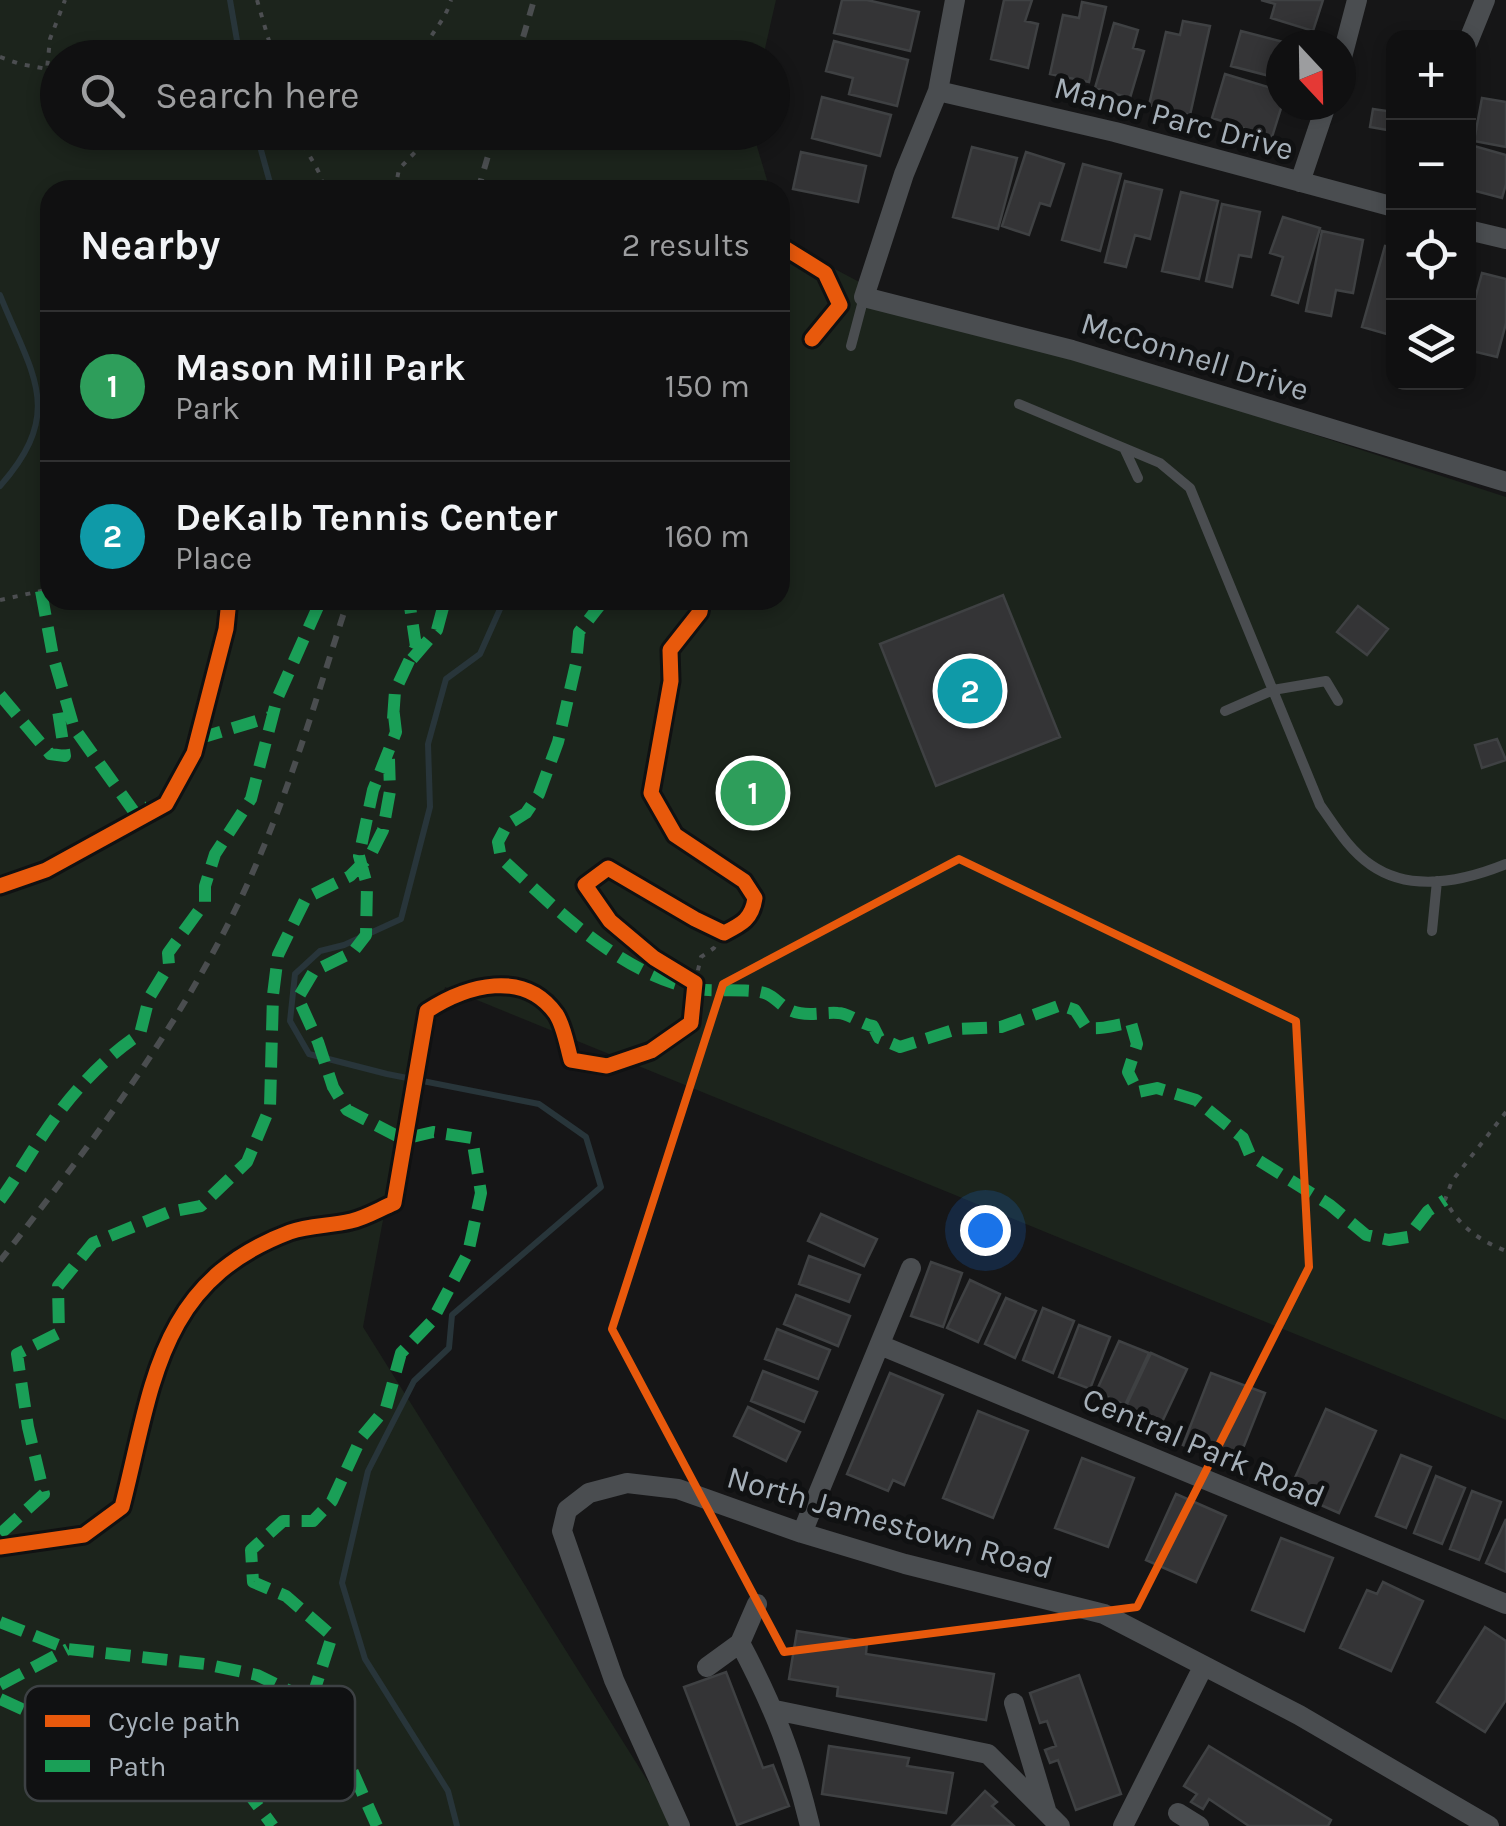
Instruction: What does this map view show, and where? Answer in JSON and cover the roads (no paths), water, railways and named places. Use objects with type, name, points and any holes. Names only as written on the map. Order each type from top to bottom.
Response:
[{"type":"street","points":[[864,297],[904,174],[938,91],[955,0]]},
{"type":"street","points":[[1350,30],[1358,0]]},
{"type":"street","points":[[1473,30],[1485,0]]},
{"type":"street","name":"Manor Parc Drive","points":[[938,91],[1015,107],[1386,205]]},
{"type":"street","points":[[1300,182],[1321,120]]},
{"type":"street","points":[[1476,232],[1506,239]]},
{"type":"street","name":"McConnell Drive","points":[[864,297],[1072,350],[1506,482]]},
{"type":"street","points":[[802,1533],[911,1268]]},
{"type":"street","name":"Central Park Road","points":[[880,1344],[1506,1604]]},
{"type":"street","name":"North Jamestown Road","points":[[680,1826],[614,1680],[562,1531],[567,1510],[589,1493],[627,1483],[678,1490],[905,1564],[1104,1614],[1300,1715],[1489,1826]]},
{"type":"street","points":[[707,1666],[740,1644],[757,1604]]},
{"type":"street","points":[[740,1644],[775,1710],[799,1779],[810,1826]]},
{"type":"street","points":[[1123,1826],[1203,1666]]},
{"type":"street","points":[[1014,1703],[1054,1820]]},
{"type":"street","points":[[775,1710],[988,1754],[1054,1820]]},
{"type":"street","points":[[1178,1813],[1200,1826]]},
{"type":"lane","points":[[850,346],[864,297]]},
{"type":"lane","points":[[1018,404],[1160,464],[1190,488],[1320,805],[1347,842],[1372,866],[1415,882],[1469,879],[1506,864]]},
{"type":"lane","points":[[1126,450],[1138,478]]},
{"type":"lane","points":[[1224,711],[1273,690],[1326,681],[1338,700]]},
{"type":"lane","points":[[1432,931],[1437,880]]},
{"type":"waterway","points":[[230,0],[237,40]]},
{"type":"waterway","points":[[261,150],[269,180]]},
{"type":"waterway","points":[[0,295],[37,392],[32,436],[0,486]]},
{"type":"waterway","points":[[457,1826],[448,1791],[365,1659],[342,1583],[368,1471],[414,1381],[449,1348],[452,1315],[601,1187],[586,1137],[539,1104],[309,1054],[290,1021],[295,974],[320,951],[344,945],[401,919],[430,807],[428,744],[446,679],[480,654],[500,610]]},
{"type":"railway","points":[[522,40],[534,0]]},
{"type":"railway","points":[[481,180],[490,150]]},
{"type":"railway","points":[[0,1261],[130,1087],[215,948],[272,827],[345,610]]},
{"type":"place","name":"DeKalb Tennis Center","points":[[970,691]]},
{"type":"place","name":"Mason Mill Park","points":[[753,793]]}]
